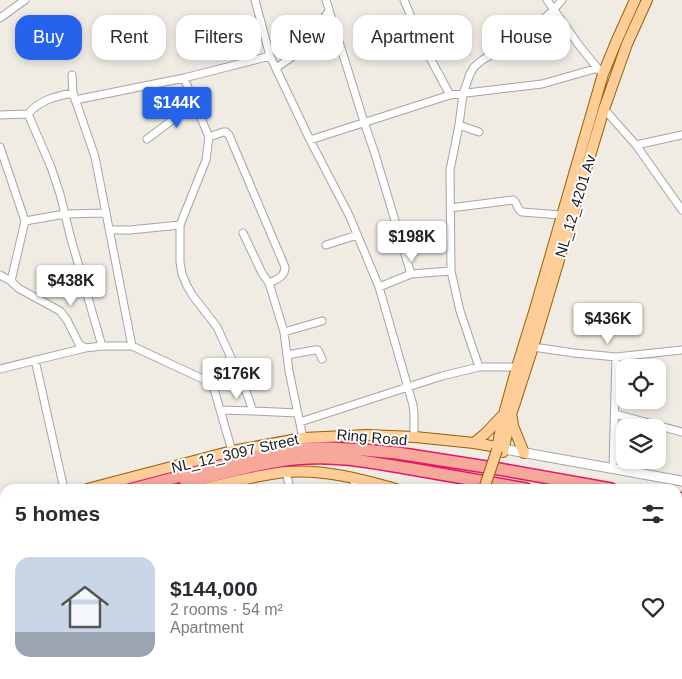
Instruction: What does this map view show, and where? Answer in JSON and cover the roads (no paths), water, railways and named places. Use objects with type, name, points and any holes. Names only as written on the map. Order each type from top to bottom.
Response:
[{"type":"highway","name":"Ring Road","points":[[151,484],[253,457],[307,448],[331,448],[396,453],[582,484]]},
{"type":"highway","name":"Ring Road","points":[[183,484],[257,466],[309,458],[368,462],[497,484]]},
{"type":"main road","name":"NL_12_4201 Av","points":[[508,415],[517,367],[601,71],[635,0]]},
{"type":"main road","name":"NL_12_4201 Av","points":[[508,415],[533,347],[604,109],[628,44],[647,0]]},
{"type":"main road","points":[[474,443],[508,415]]},
{"type":"main road","points":[[492,484],[508,415]]},
{"type":"main road","points":[[508,415],[524,453]]},
{"type":"main road","name":"NL_12_3097 Street","points":[[107,484],[232,451],[303,438],[367,435],[415,437],[474,443],[500,449]]},
{"type":"main road","points":[[486,484],[500,449]]},
{"type":"main road","points":[[224,484],[286,472],[306,472],[336,475],[354,484]]},
{"type":"street","points":[[0,18],[25,0]]},
{"type":"street","points":[[255,0],[270,56],[310,140],[349,215],[379,287],[414,414],[415,437]]},
{"type":"street","points":[[326,0],[411,274]]},
{"type":"street","points":[[404,0],[422,43],[450,95]]},
{"type":"street","points":[[310,140],[450,95],[542,84],[601,71],[582,49],[547,0]]},
{"type":"street","points":[[479,367],[460,311],[451,271],[450,170],[463,94],[474,67],[554,11],[562,0]]},
{"type":"street","points":[[276,68],[299,52],[329,11]]},
{"type":"street","points":[[28,114],[32,108],[50,98],[74,97],[184,78],[270,56]]},
{"type":"street","points":[[72,75],[74,97],[95,157],[132,346]]},
{"type":"street","points":[[184,78],[210,136],[206,160],[180,225],[180,262],[182,274],[192,296],[217,327],[244,386],[253,411]]},
{"type":"street","points":[[147,139],[195,103]]},
{"type":"street","points":[[604,109],[636,145],[682,210]]},
{"type":"street","points":[[0,114],[28,114]]},
{"type":"street","points":[[28,114],[51,167],[102,346]]},
{"type":"street","points":[[459,125],[479,132]]},
{"type":"street","points":[[210,136],[223,132],[229,135],[285,267],[283,276],[269,283]]},
{"type":"street","points":[[636,145],[682,135]]},
{"type":"street","points":[[0,148],[25,221],[11,281]]},
{"type":"street","points":[[450,208],[513,200],[522,212],[561,215]]},
{"type":"street","points":[[25,221],[65,214],[106,213]]},
{"type":"street","points":[[110,230],[180,225]]},
{"type":"street","points":[[244,232],[262,273],[269,283],[284,332],[289,371],[303,438]]},
{"type":"street","points":[[326,245],[357,235]]},
{"type":"street","points":[[379,287],[411,274],[451,271]]},
{"type":"street","points":[[0,275],[11,281],[18,288],[60,311],[67,320],[79,344],[85,348]]},
{"type":"street","points":[[284,332],[322,321]]},
{"type":"street","points":[[0,369],[85,348],[132,346],[212,384],[232,451]]},
{"type":"street","points":[[533,347],[574,354],[616,357],[682,350]]},
{"type":"street","points":[[287,355],[318,350],[322,359]]},
{"type":"street","points":[[212,384],[220,376],[230,357]]},
{"type":"street","points":[[613,468],[616,357]]},
{"type":"street","points":[[35,360],[63,484]]},
{"type":"street","points":[[300,422],[442,376],[479,367],[517,367]]},
{"type":"street","points":[[220,410],[298,413]]},
{"type":"street","points":[[615,414],[682,432]]},
{"type":"street","points":[[500,449],[682,481]]},
{"type":"street","points":[[286,472],[289,484]]}]
